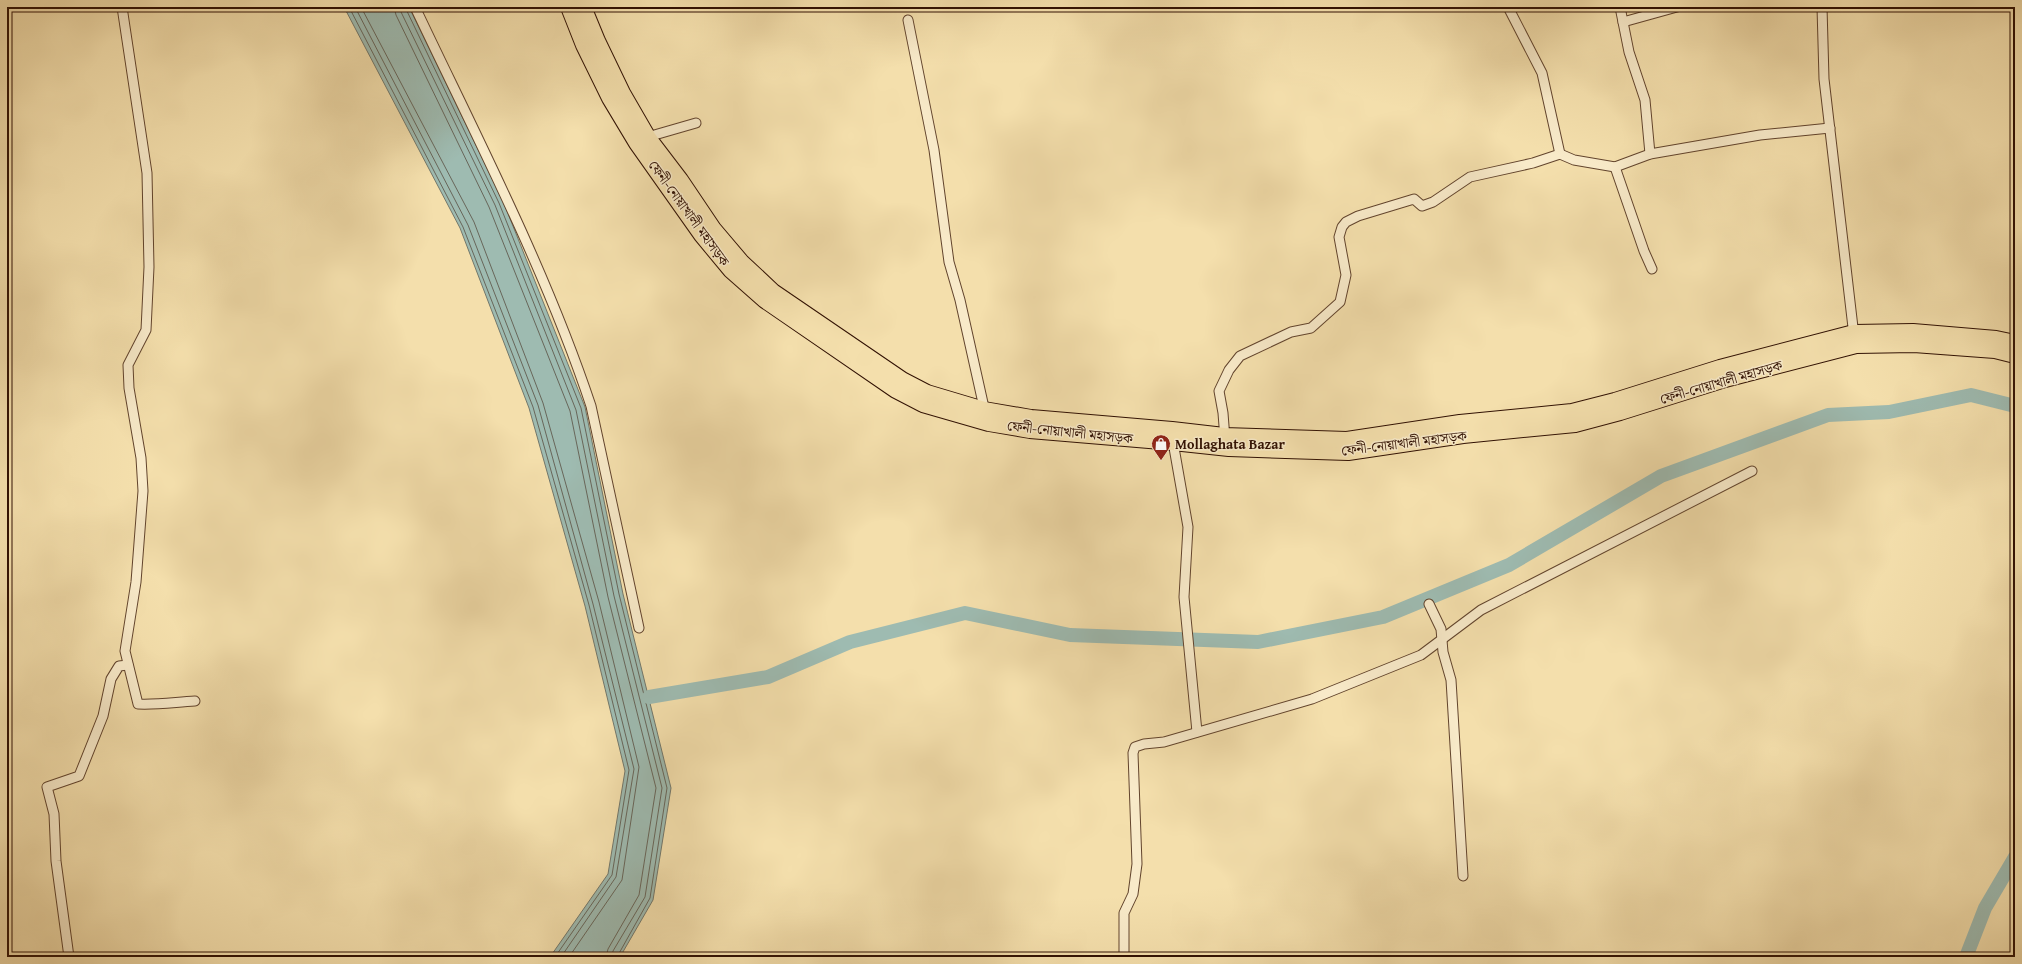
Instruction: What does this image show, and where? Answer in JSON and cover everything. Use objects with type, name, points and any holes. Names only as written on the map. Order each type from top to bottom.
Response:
[{"type":"highway","name":"ফেনী-নোয়াখালী মহাসড়ক","points":[[569,7],[584,45],[610,98],[641,137],[702,235],[731,270],[765,300],[896,390],[923,404],[987,416],[1030,430],[1173,442],[1226,442],[1348,452],[1463,435],[1575,424],[1620,412],[1855,339],[1913,332],[1996,339],[2015,343]]},
{"type":"highway","name":"ফেনী-নোয়াখালী মহাসড়ক","points":[[582,7],[641,137]]},
{"type":"highway","name":"ফেনী-নোয়াখালী মহাসড়ক","points":[[1855,339],[1995,350],[2015,355]]},
{"type":"highway","name":"ফেনী-নোয়াখালী মহাসড়ক","points":[[987,416],[1031,418],[1172,430],[1226,442]]},
{"type":"street","points":[[122,7],[147,173],[149,267],[146,330],[128,364],[129,388],[140,458],[143,491],[136,582],[125,652],[138,704],[151,705],[158,702],[195,701]]},
{"type":"street","points":[[415,7],[520,226],[580,372],[591,406],[639,628]]},
{"type":"street","points":[[1508,7],[1542,73],[1560,154]]},
{"type":"street","points":[[1620,7],[1630,52],[1645,100],[1650,154]]},
{"type":"street","points":[[1623,22],[1677,7]]},
{"type":"street","points":[[1822,7],[1824,80],[1855,339]]},
{"type":"street","points":[[908,20],[934,150],[949,262],[960,300],[987,416]]},
{"type":"street","points":[[641,137],[696,123]]},
{"type":"street","points":[[1226,442],[1223,413],[1218,391],[1229,370],[1240,356],[1291,332],[1311,328],[1340,302],[1346,276],[1339,237],[1342,227],[1346,222],[1358,216],[1414,199],[1422,206],[1433,202],[1470,177],[1533,163],[1560,154],[1574,160],[1615,167],[1650,154],[1760,135],[1830,128]]},
{"type":"street","points":[[1615,167],[1644,251],[1652,269]]},
{"type":"street","points":[[1173,442],[1188,527],[1184,598],[1197,732]]},
{"type":"street","points":[[1124,957],[1124,913],[1133,894],[1137,864],[1134,749],[1138,745],[1164,742],[1319,696],[1421,655],[1481,610],[1752,471]]},
{"type":"street","points":[[1428,604],[1441,629],[1443,652],[1451,680],[1463,876]]},
{"type":"street","points":[[69,957],[56,861],[54,814],[47,787],[79,776],[103,716],[111,679],[119,666],[128,665]]},
{"type":"water","points":[[344,7],[409,7],[503,201],[585,407],[623,594],[671,788],[653,900],[620,957],[550,957],[608,874],[625,771],[585,606],[529,408],[460,228]]},
{"type":"waterway","points":[[649,697],[768,677],[850,642],[965,613],[1070,635],[1258,642],[1383,617],[1509,565],[1661,476],[1828,415],[1889,412],[1971,395],[2015,406]]},
{"type":"waterway","points":[[1966,957],[1985,908],[2015,857]]},
{"type":"place","name":"Mollaghata Bazar","points":[[1161,461]]}]
